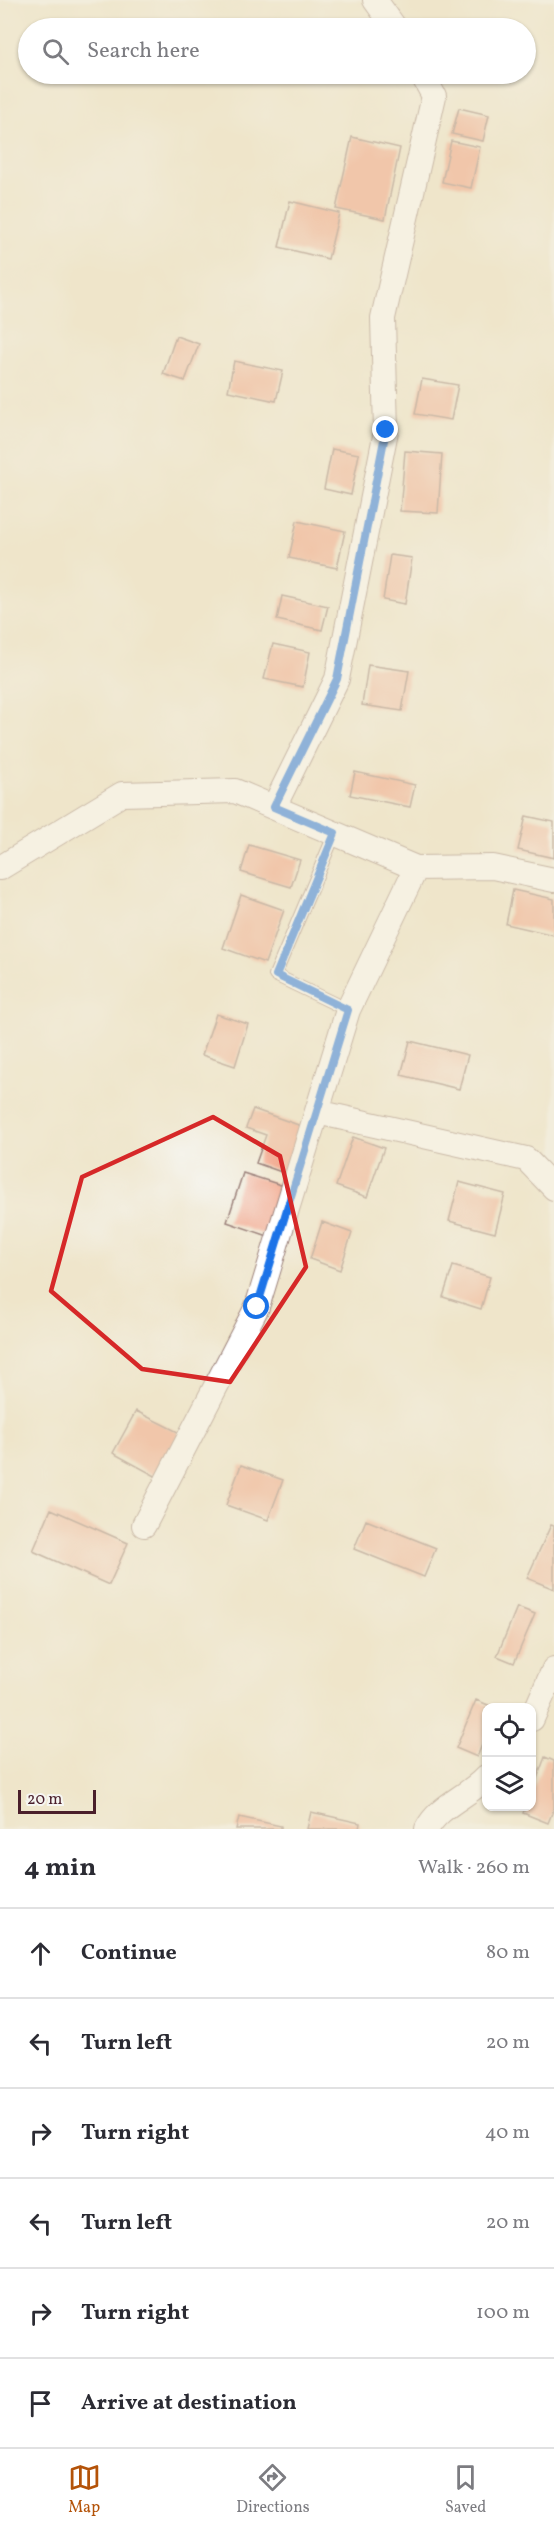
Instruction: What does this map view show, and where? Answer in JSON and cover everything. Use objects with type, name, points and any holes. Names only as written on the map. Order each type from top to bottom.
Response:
[{"type":"street","points":[[375,0],[388,18]]},
{"type":"street","points":[[274,807],[337,679],[386,430],[383,318],[434,96],[427,84]]},
{"type":"street","points":[[0,868],[122,794],[235,790],[416,868],[493,867],[554,880]]},
{"type":"street","points":[[144,1525],[257,1307],[348,1010],[416,868]]},
{"type":"street","points":[[317,1112],[526,1159],[554,1188]]},
{"type":"street","points":[[536,1708],[554,1669]]},
{"type":"street","points":[[427,1829],[432,1819],[482,1782]]},
{"type":"lane","points":[[335,833],[276,975],[348,1010]]},
{"type":"highlighted area","points":[[213,1117],[280,1156],[306,1267],[230,1382],[142,1369],[51,1291],[82,1177]]},
{"type":"building","points":[[459,108],[489,115],[483,141],[452,134]]},
{"type":"building","points":[[352,137],[400,148],[385,219],[336,209]]},
{"type":"building","points":[[451,141],[480,147],[471,188],[442,182]]},
{"type":"building","points":[[290,201],[339,213],[328,259],[279,247]]},
{"type":"building","points":[[176,336],[199,344],[185,381],[163,374]]},
{"type":"building","points":[[234,361],[283,371],[276,401],[228,391]]},
{"type":"building","points":[[422,379],[458,385],[451,420],[415,414]]},
{"type":"building","points":[[332,449],[359,454],[351,495],[324,489]]},
{"type":"building","points":[[405,451],[442,454],[438,513],[400,511]]},
{"type":"building","points":[[297,521],[345,531],[337,568],[289,558]]},
{"type":"building","points":[[390,555],[412,558],[405,604],[383,600]]},
{"type":"building","points":[[282,596],[328,606],[322,630],[277,620]]},
{"type":"building","points":[[273,644],[310,652],[303,687],[264,679]]},
{"type":"building","points":[[368,665],[409,671],[402,711],[362,705]]},
{"type":"building","points":[[355,772],[415,785],[410,807],[350,795]]},
{"type":"building","points":[[526,816],[554,822],[554,858],[518,850]]},
{"type":"building","points":[[249,845],[300,860],[291,887],[241,872]]},
{"type":"building","points":[[513,890],[554,899],[554,935],[506,924]]},
{"type":"building","points":[[241,895],[284,910],[265,963],[223,948]]},
{"type":"building","points":[[216,1014],[248,1024],[235,1066],[202,1055]]},
{"type":"building","points":[[410,1041],[468,1055],[459,1089],[401,1075]]},
{"type":"building","points":[[253,1109],[307,1128],[290,1175],[256,1163],[266,1135],[246,1128]]},
{"type":"building","points":[[353,1137],[384,1148],[367,1197],[336,1186]]},
{"type":"building","points":[[243,1173],[284,1186],[268,1236],[227,1222]]},
{"type":"building","points":[[459,1182],[505,1194],[495,1233],[449,1221]]},
{"type":"building","points":[[322,1222],[352,1233],[340,1270],[310,1259]]},
{"type":"building","points":[[453,1266],[490,1277],[481,1309],[443,1297]]},
{"type":"building","points":[[136,1411],[180,1433],[157,1477],[113,1453]]},
{"type":"building","points":[[241,1465],[283,1480],[268,1520],[226,1505]]},
{"type":"building","points":[[51,1509],[128,1543],[109,1585],[33,1551]]},
{"type":"building","points":[[366,1520],[436,1548],[424,1577],[354,1549]]},
{"type":"building","points":[[551,1525],[554,1526],[554,1589],[527,1578]]},
{"type":"building","points":[[517,1607],[535,1614],[514,1663],[497,1656]]},
{"type":"building","points":[[476,1700],[483,1703],[482,1745],[477,1757],[456,1748]]},
{"type":"building","points":[[545,1757],[554,1761],[554,1808],[548,1823],[523,1813],[524,1811],[536,1811],[536,1781]]},
{"type":"building","points":[[311,1812],[360,1823],[359,1829],[307,1829]]},
{"type":"building","points":[[239,1817],[281,1826],[281,1829],[236,1829]]},
{"type":"route","points":[[257,1307],[348,1010],[276,975],[335,833],[274,807],[337,679],[386,430]]}]
